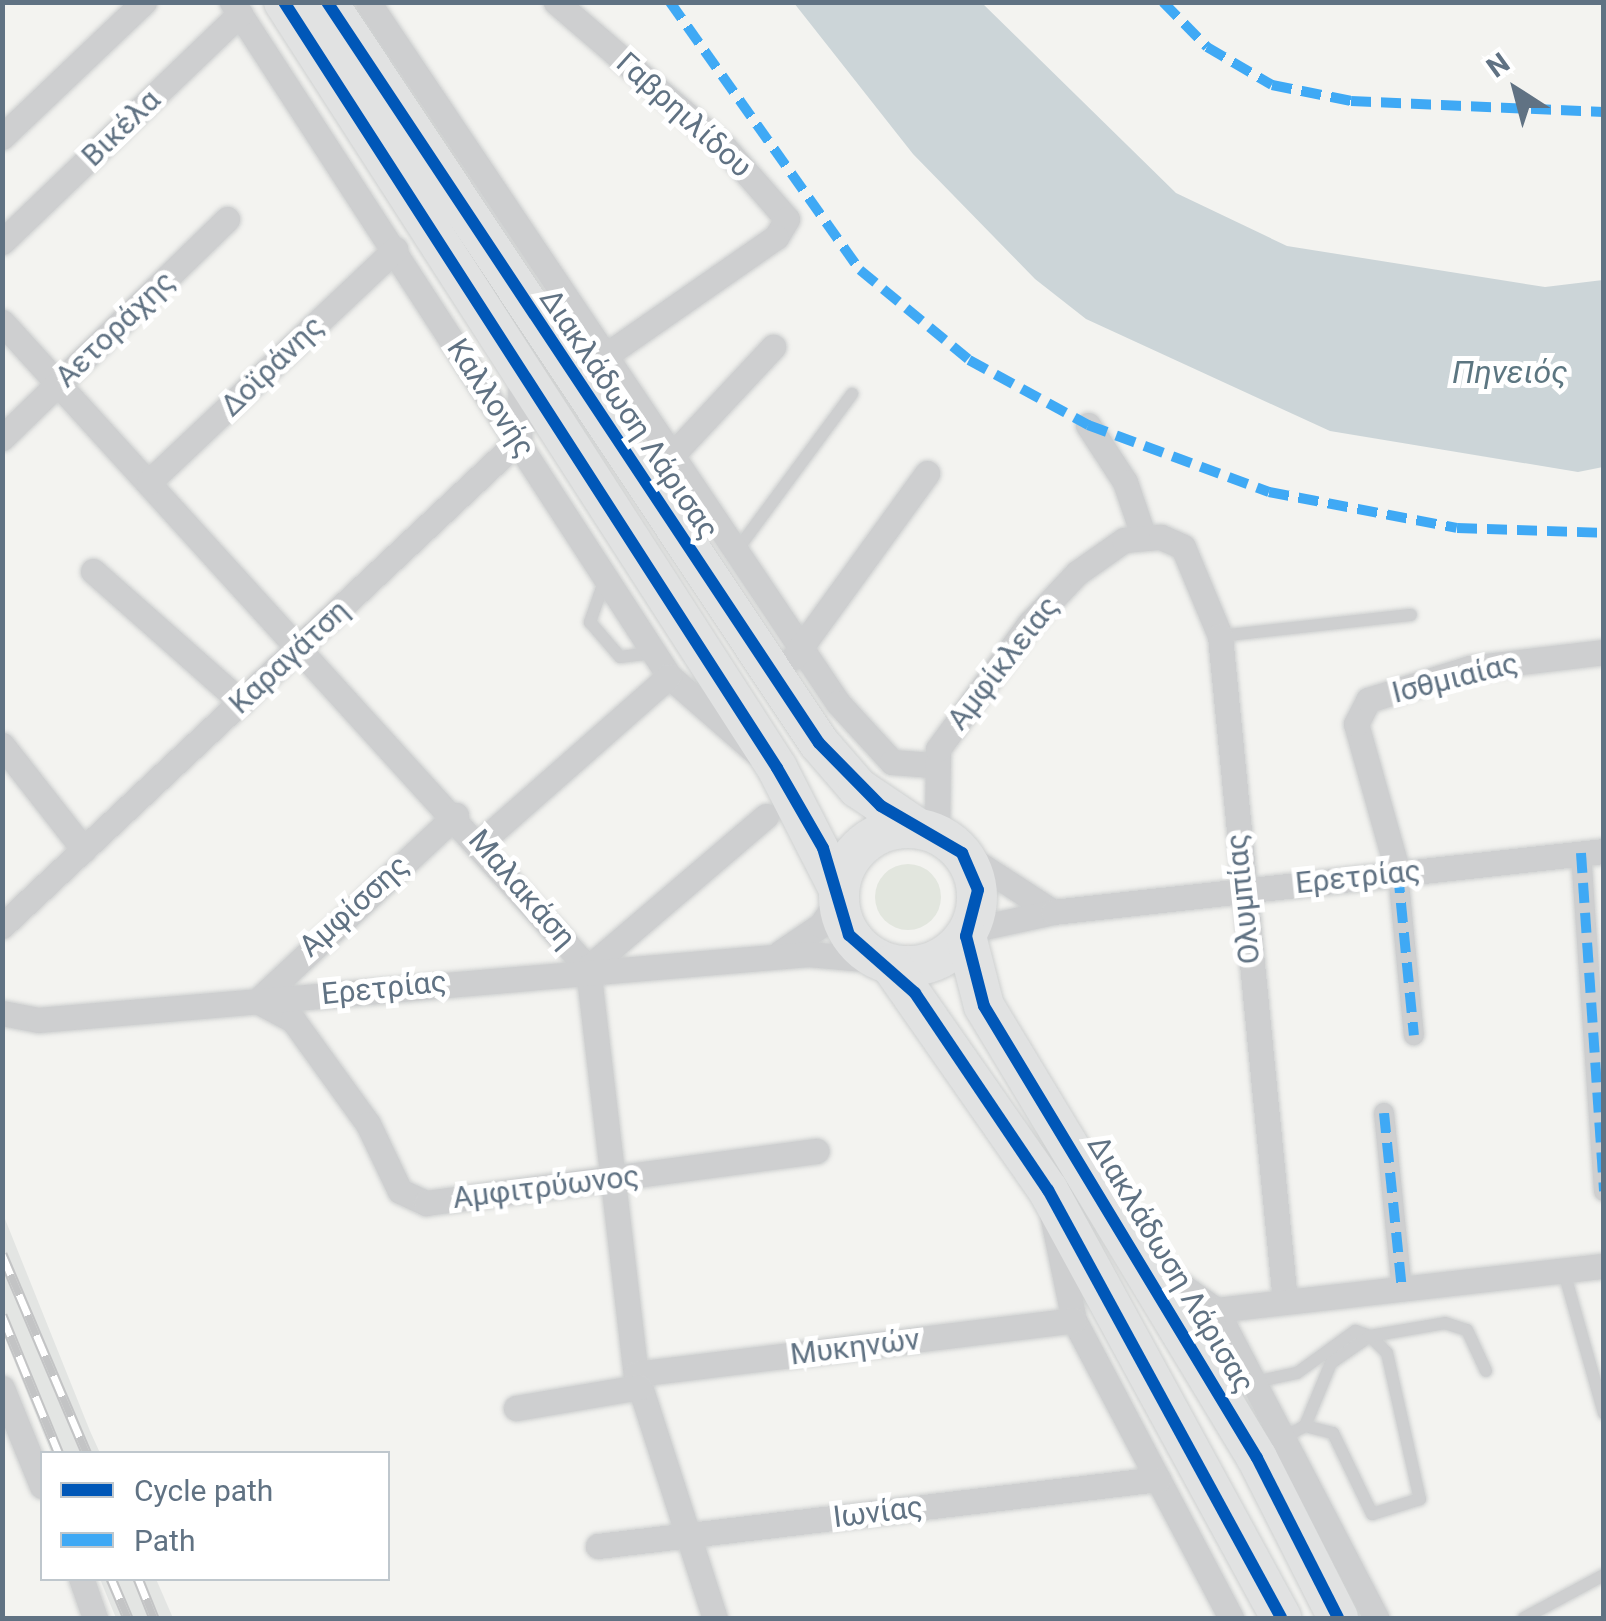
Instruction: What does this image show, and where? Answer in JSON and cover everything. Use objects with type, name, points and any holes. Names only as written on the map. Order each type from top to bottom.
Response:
[{"type":"main road","name":"Διακλάδωση Λάρισας","points":[[284,2],[777,768],[838,895]]},
{"type":"main road","name":"Διακλάδωση Λάρισας","points":[[327,2],[776,681],[858,788],[939,839]]},
{"type":"main road","points":[[883,963],[933,962],[968,933],[978,890],[939,839],[857,850],[838,895],[849,936],[883,963],[1048,1190],[1281,1618]]},
{"type":"main road","name":"Διακλάδωση Λάρισας","points":[[968,933],[984,1006],[1136,1254],[1338,1618]]},
{"type":"street","points":[[2,137],[144,2]]},
{"type":"street","points":[[368,2],[740,546],[801,647],[885,757],[933,765]]},
{"type":"street","name":"Γαβρηιλίδου","points":[[556,2],[746,168],[788,219],[776,236],[606,355]]},
{"type":"street","name":"Βικέλα","points":[[2,242],[236,8]]},
{"type":"street","name":"Καλλoνής","points":[[236,8],[669,676],[728,737],[777,768]]},
{"type":"street","points":[[428,155],[510,212]]},
{"type":"street","name":"Αετοράχης","points":[[2,438],[227,219]]},
{"type":"street","name":"Δοϊράνης","points":[[149,482],[394,249]]},
{"type":"street","name":"Μαλακάση","points":[[2,322],[298,649],[482,841],[588,968],[637,1380],[715,1618]]},
{"type":"street","points":[[675,452],[773,347]]},
{"type":"street","points":[[519,440],[520,364]]},
{"type":"street","points":[[1088,425],[1125,482],[1143,535]]},
{"type":"street","name":"Καραγάτση","points":[[2,926],[519,440]]},
{"type":"street","points":[[776,681],[927,473]]},
{"type":"street","name":"Ολυμπίας","points":[[1143,535],[1176,542],[1193,561],[1220,636],[1285,1301]]},
{"type":"street","name":"Αμφίκλειας","points":[[939,839],[933,765],[965,706],[1062,588],[1107,549],[1143,535]]},
{"type":"street","points":[[93,571],[242,702]]},
{"type":"street","name":"Ισθμιαίας","points":[[1398,873],[1356,724],[1368,700],[1470,668],[1604,652]]},
{"type":"street","points":[[482,841],[669,676]]},
{"type":"street","points":[[2,745],[84,850]]},
{"type":"street","name":"Αμφίσσης","points":[[257,1001],[456,815]]},
{"type":"street","points":[[588,968],[766,816]]},
{"type":"street","points":[[939,839],[1053,912]]},
{"type":"street","points":[[1592,852],[1604,1191]]},
{"type":"street","name":"Ερετρίας","points":[[968,933],[1053,912],[1592,852]]},
{"type":"street","points":[[1398,873],[1414,1035]]},
{"type":"street","name":"Ερετρίας","points":[[766,957],[804,940],[838,895]]},
{"type":"street","name":"Ερετρίας","points":[[2,1013],[38,1020],[588,968],[766,957],[883,963]]},
{"type":"street","name":"Αμφιτρύωνος","points":[[257,1001],[292,1020],[368,1124],[400,1190],[426,1203],[817,1151]]},
{"type":"street","points":[[1384,1113],[1402,1290]]},
{"type":"street","points":[[1048,1190],[1074,1320],[1231,1618]]},
{"type":"street","points":[[1136,1254],[1216,1310],[1255,1382],[1294,1432],[1376,1618]]},
{"type":"street","points":[[1216,1310],[1604,1266]]},
{"type":"street","name":"Μυκηνών","points":[[516,1408],[637,1380],[1074,1320]]},
{"type":"street","points":[[2,1388],[40,1481]]},
{"type":"street","name":"Ιωνίας","points":[[598,1546],[1158,1479]]},
{"type":"street","points":[[82,1581],[95,1618]]},
{"type":"lane","points":[[740,546],[852,394]]},
{"type":"lane","points":[[604,578],[590,622],[620,656],[654,653]]},
{"type":"lane","points":[[1220,636],[1411,615]]},
{"type":"lane","points":[[1564,1272],[1604,1413]]},
{"type":"lane","points":[[1255,1382],[1297,1372],[1355,1331],[1370,1336],[1387,1352],[1420,1500],[1363,1509],[1342,1442],[1294,1432],[1331,1364],[1370,1336],[1444,1323],[1467,1330],[1486,1370]]},
{"type":"lane","points":[[1524,1618],[1604,1575]]},
{"type":"shaded area","points":[[908,864],[921,866],[931,874],[939,884],[939,910],[931,920],[921,928],[908,930],[895,928],[885,920],[877,910],[875,897],[877,884],[885,874],[895,866]]},
{"type":"shaded area","points":[[3,1214],[99,1451],[50,1451],[3,1333]]},
{"type":"shaded area","points":[[101,1581],[157,1581],[173,1618],[116,1618]]},
{"type":"water","name":"Πηνειός","points":[[794,3],[982,3],[1176,193],[1287,246],[1545,287],[1603,280],[1603,467],[1578,472],[1330,431],[1086,319],[1035,279],[913,154]]},
{"type":"railway","points":[[2,1254],[86,1451]]},
{"type":"railway","points":[[2,1315],[58,1451]]},
{"type":"railway","points":[[112,1581],[128,1618]]},
{"type":"railway","points":[[139,1581],[154,1618]]},
{"type":"marked path","points":[[670,2],[860,270],[969,360],[1088,425],[1269,492],[1457,528],[1604,533]]},
{"type":"marked path","points":[[1163,2],[1207,47],[1272,85],[1351,101],[1604,112]]},
{"type":"marked path","points":[[1581,853],[1604,1191]]},
{"type":"marked path","points":[[1398,873],[1414,1035]]},
{"type":"marked path","points":[[1384,1113],[1402,1290]]},
{"type":"cycle path","points":[[284,2],[777,768],[823,848],[849,935],[915,993],[1048,1190],[1281,1618]]},
{"type":"cycle path","points":[[327,2],[819,743],[881,806],[962,853],[978,890],[966,936],[984,1006],[1257,1458],[1338,1618]]}]
